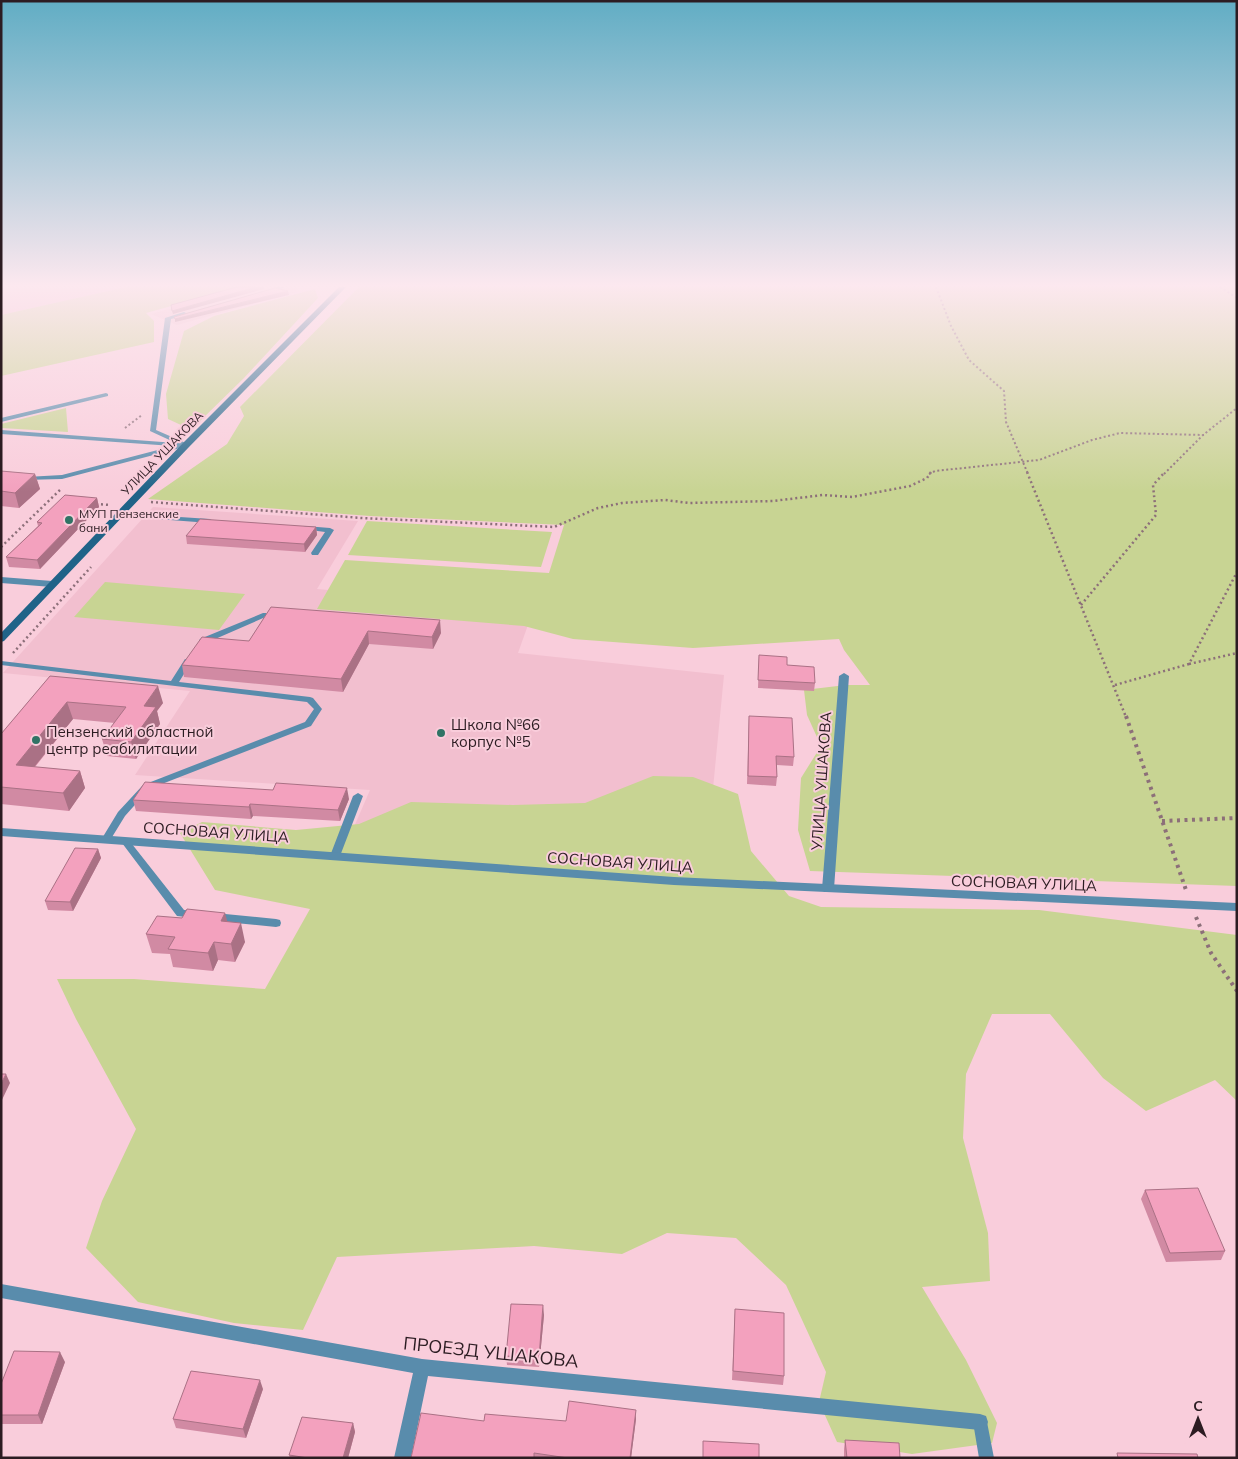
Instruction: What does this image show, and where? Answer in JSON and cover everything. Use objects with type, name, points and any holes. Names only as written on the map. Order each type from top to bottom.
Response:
[{"type":"main road","name":"УЛИЦА УШАКОВА","points":[[1,639],[186,445],[275,355]]},
{"type":"street","points":[[1,420],[106,395]]},
{"type":"street","points":[[1,580],[52,584]]},
{"type":"street","name":"УЛИЦА УШАКОВА","points":[[828,889],[844,676]]},
{"type":"street","name":"СОСНОВАЯ УЛИЦА","points":[[1,832],[674,881],[1237,907]]},
{"type":"street","name":"ПРОЕЗД УШАКОВА","points":[[1,1291],[422,1367],[980,1422]]},
{"type":"street","points":[[402,1458],[422,1367]]},
{"type":"lane","points":[[163,355],[153,431],[186,445]]},
{"type":"lane","points":[[1,432],[186,445]]},
{"type":"lane","points":[[17,478],[62,477],[186,445]]},
{"type":"lane","points":[[119,515],[222,522]]},
{"type":"lane","points":[[300,528],[330,530],[315,553]]},
{"type":"lane","points":[[173,684],[200,643],[266,615]]},
{"type":"lane","points":[[2,664],[310,700],[318,709],[308,724],[146,787],[121,814],[106,840]]},
{"type":"lane","points":[[335,856],[358,796]]},
{"type":"lane","points":[[126,841],[181,913],[276,923]]},
{"type":"lane","points":[[980,1422],[987,1458]]},
{"type":"path","points":[[966,355],[969,360],[1004,391],[1006,422],[1115,685],[1190,905],[1212,953],[1237,991]]},
{"type":"path","points":[[1081,606],[1156,515],[1153,485],[1204,434],[1237,408]]},
{"type":"path","points":[[88,503],[554,528],[598,508],[622,503],[665,500],[689,503],[773,500],[823,495],[852,498],[910,486],[927,478],[929,473],[935,471],[1039,460],[1092,440],[1120,433],[1204,434]]},
{"type":"path","points":[[50,500],[60,501]]},
{"type":"path","points":[[2,664],[97,560]]},
{"type":"path","points":[[1189,664],[1237,572]]},
{"type":"path","points":[[1115,685],[1189,664],[1237,654]]},
{"type":"path","points":[[1162,821],[1237,818]]},
{"type":"shaded area","name":"Школа №66 корпус №5","points":[[153,507],[358,521],[317,589],[534,608],[518,653],[724,675],[705,871],[347,843],[370,790],[135,775],[190,691],[3,673]]},
{"type":"green space","points":[[1,355],[95,355],[1,376]]},
{"type":"green space","points":[[177,355],[265,355],[198,423],[181,425],[168,419],[166,394]]},
{"type":"green space","points":[[291,355],[1237,355],[1237,886],[810,871],[798,830],[801,778],[821,746],[807,715],[804,690],[846,685],[870,685],[844,650],[839,639],[693,648],[573,639],[524,626],[317,609],[345,560],[549,573],[564,525],[370,516],[148,499],[227,444],[244,416],[240,407]]},
{"type":"green space","points":[[66,408],[68,432],[1,428],[1,424]]},
{"type":"green space","points":[[367,521],[552,532],[541,567],[348,555]]},
{"type":"green space","points":[[105,582],[245,594],[219,630],[74,617]]},
{"type":"green space","points":[[653,776],[693,777],[738,794],[751,851],[789,896],[821,907],[1039,910],[1237,935],[1237,1101],[1215,1080],[1146,1111],[1103,1078],[1050,1014],[992,1014],[966,1074],[963,1138],[988,1233],[990,1281],[922,1287],[966,1360],[997,1423],[992,1443],[912,1454],[837,1442],[819,1402],[826,1372],[786,1285],[736,1238],[667,1233],[622,1254],[534,1246],[337,1257],[303,1330],[234,1323],[138,1302],[86,1248],[102,1201],[136,1129],[76,1019],[57,979],[134,979],[265,989],[310,909],[215,890],[180,833],[202,822],[296,830],[359,824],[411,802],[513,805],[585,803]]},
{"type":"building","points":[[1,471],[35,474],[15,493],[1,491]]},
{"type":"building","points":[[65,495],[97,498],[37,560],[6,557],[42,523],[37,522]]},
{"type":"building","points":[[200,519],[316,527],[304,544],[186,536]]},
{"type":"building","points":[[271,607],[440,620],[432,637],[368,631],[341,679],[182,665],[202,637],[249,641]]},
{"type":"building","points":[[759,655],[787,657],[787,665],[814,667],[815,683],[758,680]]},
{"type":"building","points":[[50,676],[158,686],[144,706],[156,707],[131,742],[102,739],[126,707],[67,702],[16,765],[80,771],[63,793],[1,787],[1,734]]},
{"type":"building","points":[[749,716],[792,718],[794,757],[776,756],[777,777],[748,776]]},
{"type":"building","points":[[145,782],[273,790],[276,783],[347,788],[338,810],[250,804],[249,807],[133,800]]},
{"type":"building","points":[[75,848],[98,849],[70,902],[45,901]]},
{"type":"building","points":[[187,909],[225,913],[221,921],[241,923],[231,944],[214,942],[208,953],[168,949],[175,937],[146,934],[157,916],[182,918]]},
{"type":"building","points":[[1,1074],[6,1074],[1,1084]]},
{"type":"building","points":[[1198,1188],[1225,1251],[1170,1253],[1145,1190]]},
{"type":"building","points":[[511,1304],[543,1305],[539,1358],[506,1356]]},
{"type":"building","points":[[735,1309],[784,1313],[784,1376],[733,1371]]},
{"type":"building","points":[[14,1351],[60,1352],[38,1415],[1,1415],[1,1384]]},
{"type":"building","points":[[191,1371],[260,1380],[243,1429],[173,1419]]},
{"type":"building","points":[[569,1401],[636,1410],[630,1458],[568,1458],[534,1453],[534,1458],[411,1458],[421,1413],[484,1421],[485,1414],[566,1421]]},
{"type":"building","points":[[302,1417],[353,1423],[343,1458],[308,1458],[289,1455]]},
{"type":"building","points":[[845,1440],[899,1443],[900,1458],[847,1458]]},
{"type":"building","points":[[703,1441],[759,1444],[759,1458],[703,1458]]},
{"type":"building","points":[[1117,1453],[1197,1454],[1198,1458],[1118,1458]]},
{"type":"place","name":"МУП Пензенские бани","points":[[69,520]]},
{"type":"place","name":"Школа №66 корпус №5","points":[[441,733]]},
{"type":"place","name":"Пензенский областной центр реабилитации","points":[[36,740]]}]
